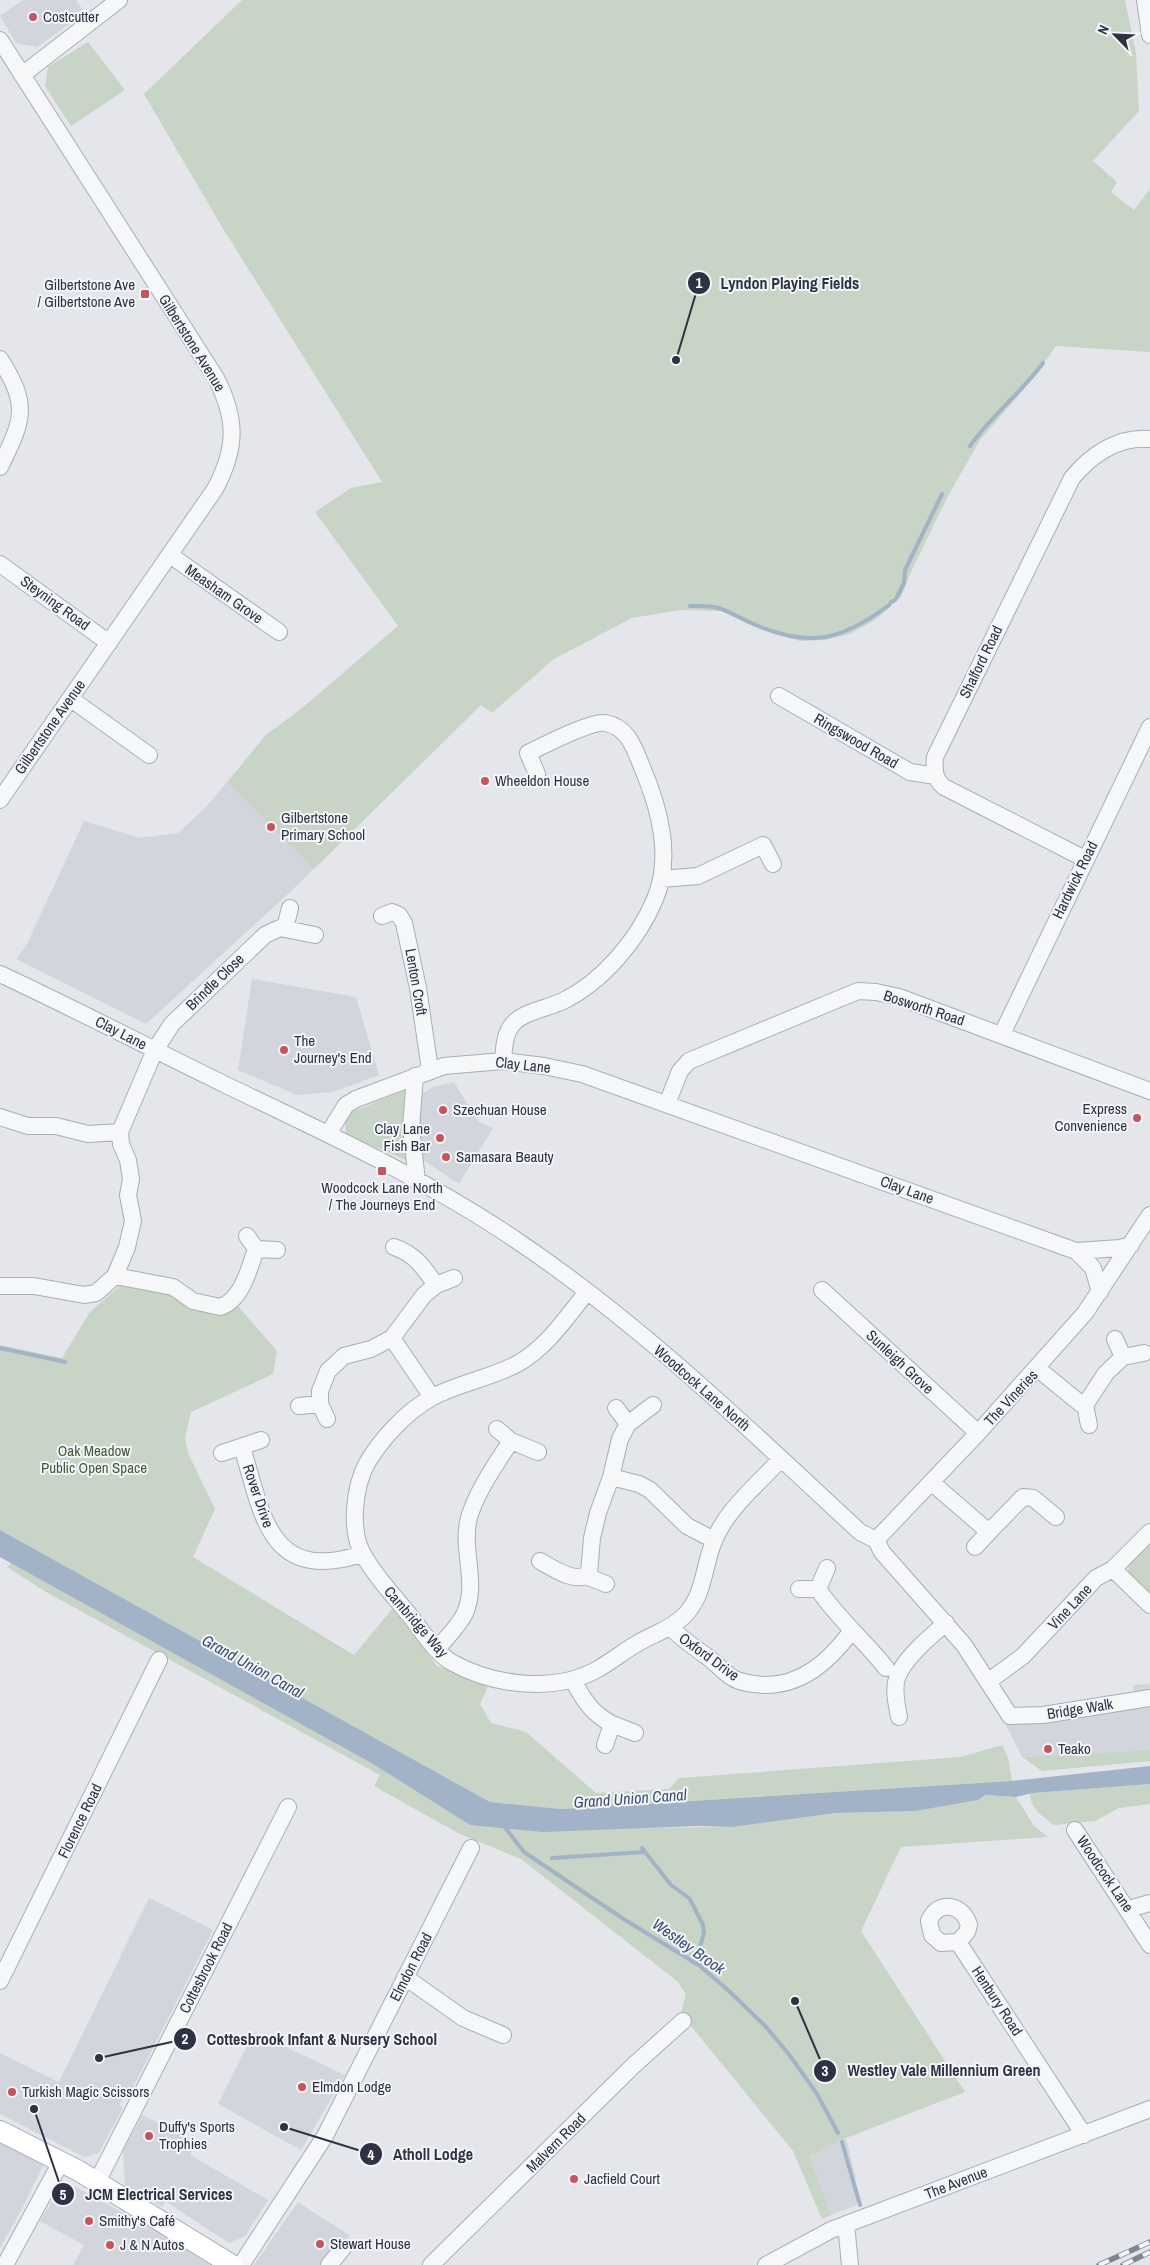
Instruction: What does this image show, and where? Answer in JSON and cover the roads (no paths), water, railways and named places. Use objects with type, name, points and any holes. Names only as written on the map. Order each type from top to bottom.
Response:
[{"type":"main road","points":[[0,2131],[97,2182],[232,2265]]},
{"type":"street","points":[[22,75],[119,0]]},
{"type":"street","points":[[1145,0],[1150,34]]},
{"type":"street","name":"Gilbertstone Avenue","points":[[0,40],[216,378],[226,398],[232,420],[232,448],[226,469],[215,489],[71,699],[1,794]]},
{"type":"street","points":[[0,359],[17,390],[21,409],[20,422],[0,468]]},
{"type":"street","name":"Shalford Road","points":[[936,776],[936,757],[1072,478],[1084,464],[1102,451],[1117,444],[1136,439],[1150,439]]},
{"type":"street","name":"Measham Grove","points":[[170,555],[279,632]]},
{"type":"street","name":"Steyning Road","points":[[0,564],[109,643]]},
{"type":"street","name":"Ringswood Road","points":[[779,696],[910,772],[936,776]]},
{"type":"street","points":[[71,699],[149,754]]},
{"type":"street","points":[[503,1062],[505,1041],[510,1026],[526,1015],[562,1002],[589,987],[600,976],[639,926],[655,899],[661,879],[664,858],[662,831],[655,796],[631,740],[617,727],[597,723],[528,753],[537,774]]},
{"type":"street","name":"Hardwick Road","points":[[1002,1034],[1150,727]]},
{"type":"street","points":[[936,776],[944,787],[1085,860]]},
{"type":"street","points":[[661,879],[698,876],[763,845],[773,864]]},
{"type":"street","points":[[290,908],[285,928],[315,935]]},
{"type":"street","name":"Lenton Croft","points":[[382,916],[392,912],[399,915],[404,924],[418,988],[430,1070]]},
{"type":"street","name":"Brindle Close","points":[[120,1132],[155,1050],[172,1024],[265,935],[280,928],[285,928]]},
{"type":"street","name":"Clay Lane","points":[[0,974],[328,1134],[346,1105],[430,1070],[459,1063],[503,1062],[544,1066],[582,1074],[1076,1251],[1120,1248],[1131,1244]]},
{"type":"street","name":"Bosworth Road","points":[[667,1104],[680,1071],[689,1060],[858,991],[876,992],[899,997],[1150,1091]]},
{"type":"street","points":[[415,1076],[411,1127],[417,1181]]},
{"type":"street","points":[[0,1117],[28,1126],[56,1126],[88,1134],[120,1132],[121,1144],[128,1160],[130,1179],[128,1195],[133,1221],[127,1247],[115,1276],[96,1293],[84,1295],[34,1286],[0,1286]]},
{"type":"street","name":"Woodcock Lane North","points":[[328,1134],[460,1204],[517,1240],[587,1292],[679,1365],[860,1532],[876,1540],[882,1552],[946,1624],[989,1681],[1010,1716]]},
{"type":"street","points":[[1131,1244],[1150,1216]]},
{"type":"street","points":[[115,1276],[173,1287],[193,1301],[220,1307],[226,1305],[240,1291],[252,1243],[278,1250]]},
{"type":"street","name":"The Vineries","points":[[876,1540],[1038,1369],[1100,1292],[1131,1244]]},
{"type":"street","points":[[394,1247],[418,1259],[436,1285]]},
{"type":"street","name":"Clay Lane","points":[[1076,1251],[1093,1268],[1100,1292]]},
{"type":"street","points":[[299,1406],[323,1411],[320,1391],[328,1371],[334,1364],[344,1356],[371,1348],[392,1338],[424,1295],[436,1285],[454,1278]]},
{"type":"street","name":"Sunleigh Grove","points":[[822,1290],[978,1433]]},
{"type":"street","name":"Cambridge Way","points":[[587,1292],[546,1342],[531,1355],[488,1377],[432,1397],[400,1422],[367,1464],[357,1490],[356,1527],[362,1554],[381,1582],[437,1649],[452,1663],[485,1676],[526,1684],[549,1684],[573,1680],[597,1670],[639,1642],[670,1627],[684,1616],[697,1598],[714,1540],[732,1512],[781,1459]]},
{"type":"street","points":[[392,1338],[432,1397]]},
{"type":"street","points":[[1115,1339],[1123,1357]]},
{"type":"street","points":[[1089,1425],[1085,1405],[1106,1374],[1123,1357],[1144,1353]]},
{"type":"street","points":[[1038,1369],[1081,1404],[1085,1405]]},
{"type":"street","points":[[586,1576],[591,1569],[592,1538],[598,1513],[611,1477],[620,1439],[628,1424],[653,1405]]},
{"type":"street","points":[[616,1408],[628,1424]]},
{"type":"street","points":[[496,1430],[511,1441],[538,1452]]},
{"type":"street","name":"Rover Drive","points":[[222,1453],[261,1440]]},
{"type":"street","points":[[437,1649],[465,1612],[470,1584],[465,1537],[468,1520],[511,1441]]},
{"type":"street","name":"Rover Drive","points":[[242,1447],[262,1512],[272,1535],[281,1547],[309,1560],[323,1562],[338,1562],[362,1554]]},
{"type":"street","points":[[611,1477],[639,1484],[650,1490],[687,1526],[714,1540]]},
{"type":"street","points":[[931,1482],[989,1532]]},
{"type":"street","points":[[975,1547],[1023,1497],[1033,1498],[1056,1517]]},
{"type":"street","name":"Vine Lane","points":[[989,1681],[1024,1656],[1096,1578],[1113,1570],[1150,1532]]},
{"type":"street","points":[[540,1561],[560,1572],[579,1577],[586,1576],[606,1584]]},
{"type":"street","points":[[818,1589],[826,1568]]},
{"type":"street","points":[[1113,1570],[1150,1604]]},
{"type":"street","points":[[799,1589],[818,1589]]},
{"type":"street","points":[[818,1589],[851,1632],[874,1652],[886,1668]]},
{"type":"street","points":[[899,1717],[897,1678],[909,1659],[930,1636],[946,1624]]},
{"type":"street","name":"Oxford Drive","points":[[670,1627],[687,1644],[733,1678],[755,1684],[783,1683],[813,1671],[837,1650],[851,1632]]},
{"type":"street","name":"Florence Road","points":[[0,1981],[159,1660]]},
{"type":"street","points":[[573,1680],[585,1703],[592,1711],[612,1724],[635,1733]]},
{"type":"street","name":"Bridge Walk","points":[[1010,1716],[1043,1715],[1150,1698]]},
{"type":"street","points":[[605,1745],[612,1724]]},
{"type":"street","name":"Cottesbrook Road","points":[[97,2182],[288,1807]]},
{"type":"street","name":"Woodcock Lane","points":[[1076,1830],[1129,1909],[1150,1945]]},
{"type":"street","name":"Elmdon Road","points":[[241,2265],[325,2136],[471,1848]]},
{"type":"street","points":[[1129,1909],[1150,1904]]},
{"type":"street","name":"Henbury Road","points":[[958,1942],[1084,2135]]},
{"type":"street","points":[[406,1977],[462,2018],[504,2035]]},
{"type":"street","name":"Malvern Road","points":[[431,2265],[634,2066],[683,2021]]},
{"type":"street","name":"The Avenue","points":[[769,2264],[810,2240],[846,2224],[1150,2109]]},
{"type":"street","points":[[5,2265],[61,2162]]},
{"type":"street","points":[[846,2224],[850,2265]]},
{"type":"street","points":[[329,2265],[343,2248]]},
{"type":"water","points":[[0,1530],[490,1802],[561,1809],[1012,1781],[1150,1766],[1150,1784],[1033,1793],[1016,1797],[985,1795],[978,1800],[916,1811],[836,1813],[733,1827],[697,1826],[543,1832],[470,1825],[373,1764],[0,1557]]},
{"type":"waterway","points":[[970,446],[1043,363]]},
{"type":"waterway","points":[[897,597],[904,583],[905,570],[942,494]]},
{"type":"waterway","points":[[891,602],[895,600]]},
{"type":"waterway","points":[[690,606],[710,606],[771,631],[807,638],[839,634],[855,627],[889,605]]},
{"type":"waterway","points":[[0,1348],[65,1362]]},
{"type":"waterway","name":"Westley Brook","points":[[503,1825],[524,1852],[622,1918],[700,1966],[729,1991],[767,2028],[791,2057],[817,2094],[838,2133]]},
{"type":"waterway","points":[[642,1848],[671,1885],[689,1898],[703,1925],[704,1933],[698,1954],[700,1966]]},
{"type":"waterway","points":[[552,1858],[644,1852]]},
{"type":"waterway","name":"Westley Brook","points":[[842,2142],[860,2205]]},
{"type":"railway","points":[[1099,2265],[1150,2242]]},
{"type":"railway","points":[[1123,2265],[1150,2252]]},
{"type":"place","name":"Costcutter","points":[[33,17]]},
{"type":"place","name":"Gilbertstone Ave / Gilbertstone Ave","points":[[145,294]]},
{"type":"place","name":"Lyndon Playing Fields","points":[[676,360]]},
{"type":"place","name":"Wheeldon House","points":[[485,781]]},
{"type":"place","name":"Gilbertstone Primary School","points":[[271,827]]},
{"type":"place","name":"The Journey's End","points":[[284,1050]]},
{"type":"place","name":"Szechuan House","points":[[443,1110]]},
{"type":"place","name":"Express Convenience","points":[[1137,1118]]},
{"type":"place","name":"Clay Lane Fish Bar","points":[[440,1138]]},
{"type":"place","name":"Samasara Beauty","points":[[446,1157]]},
{"type":"place","name":"Woodcock Lane North / The Journeys End","points":[[382,1171]]},
{"type":"place","name":"Teako","points":[[1048,1749]]},
{"type":"place","name":"Westley Vale Millennium Green","points":[[795,2001]]},
{"type":"place","name":"Cottesbrook Infant & Nursery School","points":[[99,2058]]},
{"type":"place","name":"Elmdon Lodge","points":[[302,2087]]},
{"type":"place","name":"Turkish Magic Scissors","points":[[12,2092]]},
{"type":"place","name":"JCM Electrical Services","points":[[34,2109]]},
{"type":"place","name":"Atholl Lodge","points":[[284,2127]]},
{"type":"place","name":"Duffy's Sports Trophies","points":[[149,2136]]},
{"type":"place","name":"Jacfield Court","points":[[574,2179]]},
{"type":"place","name":"Smithy's Café","points":[[89,2221]]},
{"type":"place","name":"Stewart House","points":[[320,2244]]},
{"type":"place","name":"J & N Autos","points":[[110,2245]]},
{"type":"park label","name":"Oak Meadow Public Open Space","points":[[94,1460]]},
{"type":"water label","name":"Grand Union Canal","points":[[253,1666]]},
{"type":"water label","name":"Grand Union Canal","points":[[630,1798]]}]
